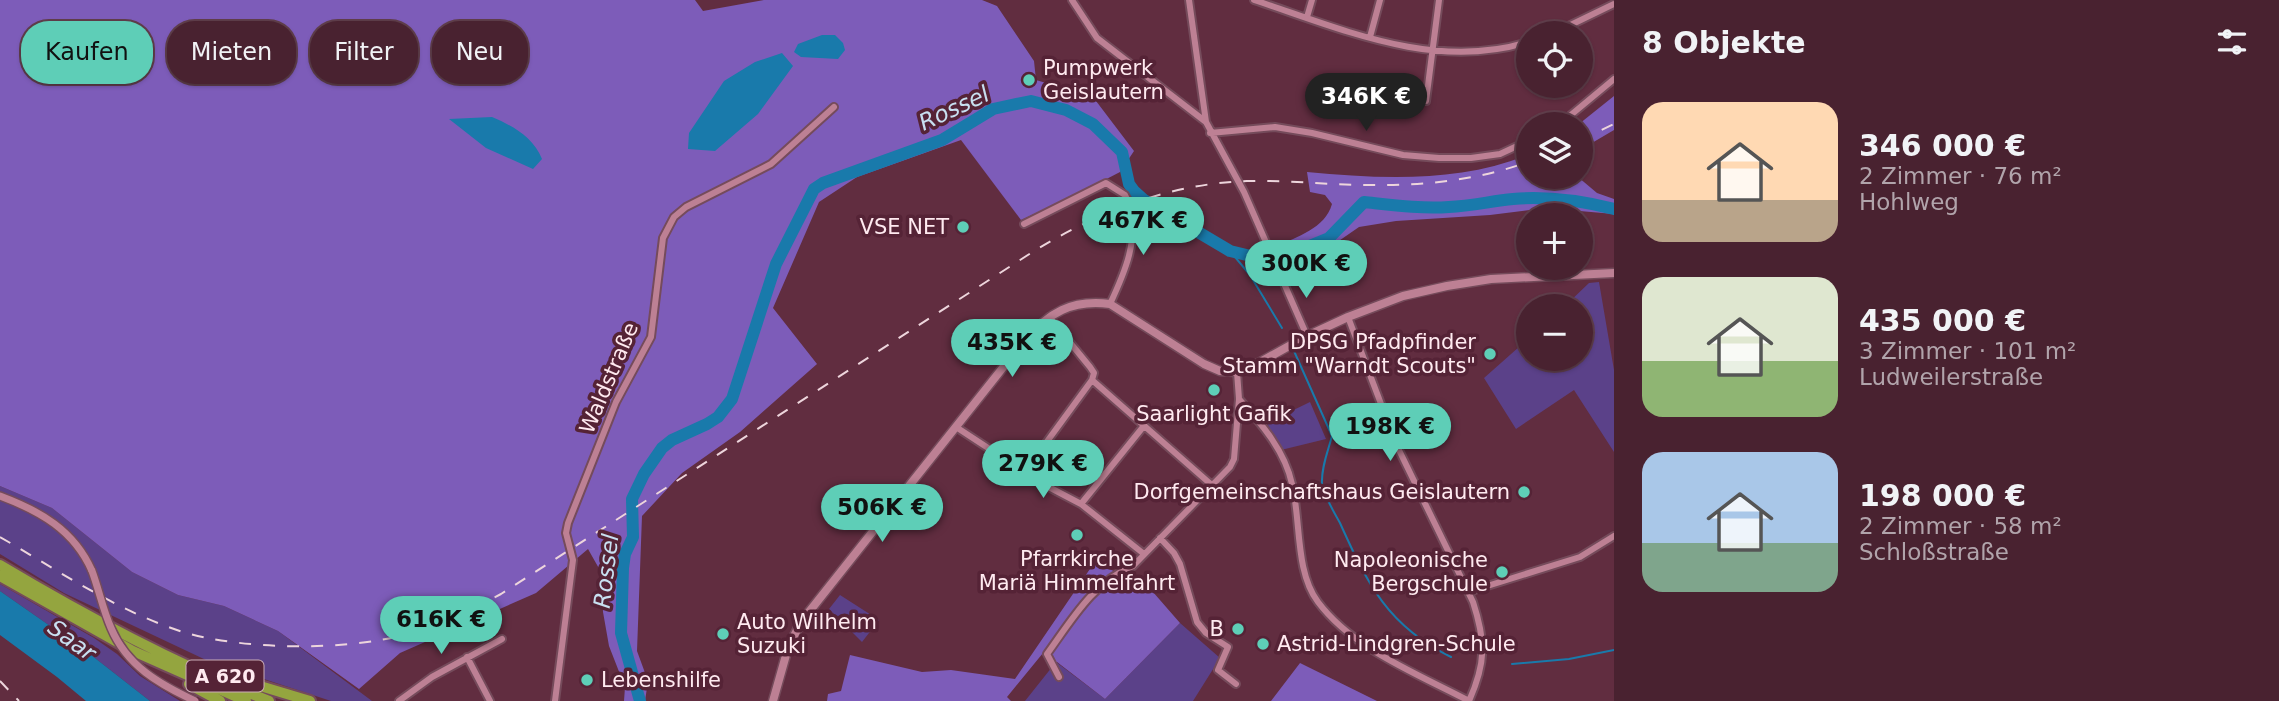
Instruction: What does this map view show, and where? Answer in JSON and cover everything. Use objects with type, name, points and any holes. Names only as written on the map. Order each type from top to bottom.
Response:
[{"type":"highway","name":"A 620","points":[[0,565],[81,617],[122,635],[137,648],[270,701]]},
{"type":"highway","name":"A 620","points":[[0,576],[137,648],[246,701]]},
{"type":"highway","name":"A 620","points":[[137,648],[310,701]]},
{"type":"highway","points":[[137,648],[220,701]]},
{"type":"main road","points":[[773,701],[788,648],[800,622],[1024,341],[1039,324],[1060,309],[1092,302],[1110,304],[1204,364],[1220,371],[1237,372],[1348,317],[1403,296],[1491,279],[1614,273]]},
{"type":"street","points":[[1072,0],[1097,38],[1206,121]]},
{"type":"street","points":[[1189,0],[1210,133],[1244,192],[1307,336]]},
{"type":"street","points":[[1254,0],[1401,47],[1461,53],[1516,45]]},
{"type":"street","points":[[1307,17],[1312,0]]},
{"type":"street","points":[[1370,37],[1380,0]]},
{"type":"street","points":[[1402,100],[1426,101],[1439,0]]},
{"type":"street","points":[[1579,21],[1614,4]]},
{"type":"street","points":[[1574,112],[1614,79]]},
{"type":"street","name":"Waldstraße","points":[[555,701],[573,560],[566,533],[568,523],[616,402],[651,337],[663,238],[674,217],[686,207],[771,164],[834,107]]},
{"type":"street","points":[[1210,133],[1275,127],[1403,155],[1439,158],[1500,154],[1516,147]]},
{"type":"street","points":[[1024,224],[1106,183],[1125,195],[1130,203],[1132,244],[1124,275],[1110,304]]},
{"type":"street","points":[[1024,473],[1092,380],[1094,373],[1049,317]]},
{"type":"street","points":[[1239,399],[1271,437],[1292,482],[1303,567],[1317,601],[1352,638],[1469,701],[1480,675],[1483,652],[1481,627],[1468,592],[1397,446],[1348,317]]},
{"type":"street","points":[[1059,677],[1047,654],[1078,610],[1099,587],[1119,572],[1133,566],[1225,475],[1234,459],[1239,399],[1237,372]]},
{"type":"street","points":[[1092,380],[1214,486]]},
{"type":"street","points":[[956,427],[1024,473],[1081,505],[1144,554]]},
{"type":"street","points":[[1081,505],[1143,427]]},
{"type":"street","points":[[0,496],[35,510],[59,526],[80,549],[92,571],[110,626],[126,654],[150,678],[195,701]]},
{"type":"street","points":[[1468,592],[1580,557],[1614,536]]},
{"type":"street","points":[[1160,538],[1180,564],[1197,622],[1206,633],[1228,648],[1218,670],[1236,684]]},
{"type":"street","points":[[398,701],[432,677],[502,639]]},
{"type":"street","points":[[467,657],[490,701]]},
{"type":"shaded area","points":[[0,0],[695,0],[703,11],[764,0],[982,0],[997,6],[1034,61],[1036,80],[1093,97],[1134,151],[1120,172],[1021,220],[961,140],[857,177],[819,202],[773,308],[817,364],[740,432],[682,473],[642,516],[637,651],[648,681],[645,701],[624,701],[625,687],[609,646],[603,612],[601,572],[588,549],[536,593],[400,653],[359,689],[278,631],[224,606],[178,595],[132,572],[52,508],[0,486]]},
{"type":"shaded area","points":[[1614,96],[1614,130],[1593,142],[1593,113]]},
{"type":"shaded area","points":[[1516,159],[1516,189],[1592,189],[1614,199],[1614,214],[1593,212],[1593,203],[1516,203],[1516,212],[1396,221],[1359,227],[1333,245],[1289,268],[1282,265],[1276,247],[1317,226],[1332,204],[1325,195],[1310,192],[1307,172],[1419,177],[1447,175]]},
{"type":"shaded area","points":[[1599,282],[1614,370],[1614,452],[1574,390],[1516,429],[1484,378],[1516,350],[1516,371],[1593,371],[1593,294],[1578,294],[1589,283]]},
{"type":"shaded area","points":[[1310,402],[1326,439],[1281,450],[1267,423]]},
{"type":"shaded area","points":[[0,486],[52,508],[132,572],[178,595],[224,606],[278,631],[372,701],[331,701],[206,660],[64,593],[0,554]]},
{"type":"shaded area","points":[[1094,563],[1146,584],[1180,623],[1105,699],[1057,662],[1052,667],[1043,653],[1007,697],[1011,701],[827,701],[828,694],[841,691],[850,655],[922,672],[951,670],[1015,679]]},
{"type":"shaded area","points":[[0,584],[94,638],[117,654],[140,676],[180,701],[150,701],[86,651],[0,591]]},
{"type":"shaded area","points":[[840,595],[879,620],[862,642],[829,609]]},
{"type":"shaded area","points":[[1180,623],[1220,658],[1193,701],[1025,701],[1056,662],[1105,699]]},
{"type":"shaded area","points":[[1300,663],[1377,701],[1271,701]]},
{"type":"water","points":[[822,35],[835,35],[843,43],[845,50],[838,59],[801,57],[794,52],[798,44]]},
{"type":"water","points":[[782,53],[793,66],[758,114],[715,151],[688,149],[689,133],[724,81],[755,62]]},
{"type":"water","points":[[492,117],[515,128],[533,144],[542,159],[533,169],[486,148],[449,119]]},
{"type":"water","points":[[0,591],[86,651],[150,701],[86,701],[0,635]]},
{"type":"waterway","name":"Rossel","points":[[640,701],[621,633],[623,568],[625,554],[633,537],[632,499],[644,474],[662,448],[672,440],[718,417],[732,399],[776,264],[814,189],[823,183],[942,140],[993,109],[1031,101],[1066,110],[1093,124],[1122,152],[1129,184],[1144,200],[1230,251],[1263,259],[1285,255],[1329,238],[1364,202],[1438,207],[1539,198],[1614,209]]},
{"type":"waterway","points":[[1230,251],[1250,275],[1282,328]]},
{"type":"waterway","points":[[1294,351],[1332,436],[1325,460],[1323,489],[1360,566],[1382,602],[1396,617],[1411,632],[1451,657]]},
{"type":"waterway","points":[[1512,664],[1569,659],[1614,650]]},
{"type":"railway","points":[[1593,134],[1614,124]]},
{"type":"railway","points":[[0,537],[135,613],[183,632],[207,638],[263,645],[323,646],[404,635],[454,617],[501,594],[1031,253],[1108,213],[1161,194],[1218,183],[1262,181],[1355,185],[1410,184],[1450,181],[1516,166]]},
{"type":"railway","points":[[0,681],[19,701]]},
{"type":"place","name":"Pumpwerk Geislautern","points":[[1029,80]]},
{"type":"place","name":"VSE NET","points":[[963,227]]},
{"type":"place","name":"DPSG Pfadpfinder Stamm \"Warndt Scouts\"","points":[[1490,354]]},
{"type":"place","name":"Saarlight Gafik","points":[[1214,390]]},
{"type":"place","name":"Dorfgemeinschaftshaus Geislautern","points":[[1524,492]]},
{"type":"place","name":"Pfarrkirche Mariä Himmelfahrt","points":[[1077,535]]},
{"type":"place","name":"Napoleonische Bergschule","points":[[1502,572]]},
{"type":"place","name":"B","points":[[1238,629]]},
{"type":"place","name":"Auto Wilhelm Suzuki","points":[[723,634]]},
{"type":"place","name":"Astrid-Lindgren-Schule","points":[[1263,644]]},
{"type":"place","name":"Lebenshilfe","points":[[587,680]]},
{"type":"water label","name":"Saar","points":[[72,640]]}]
